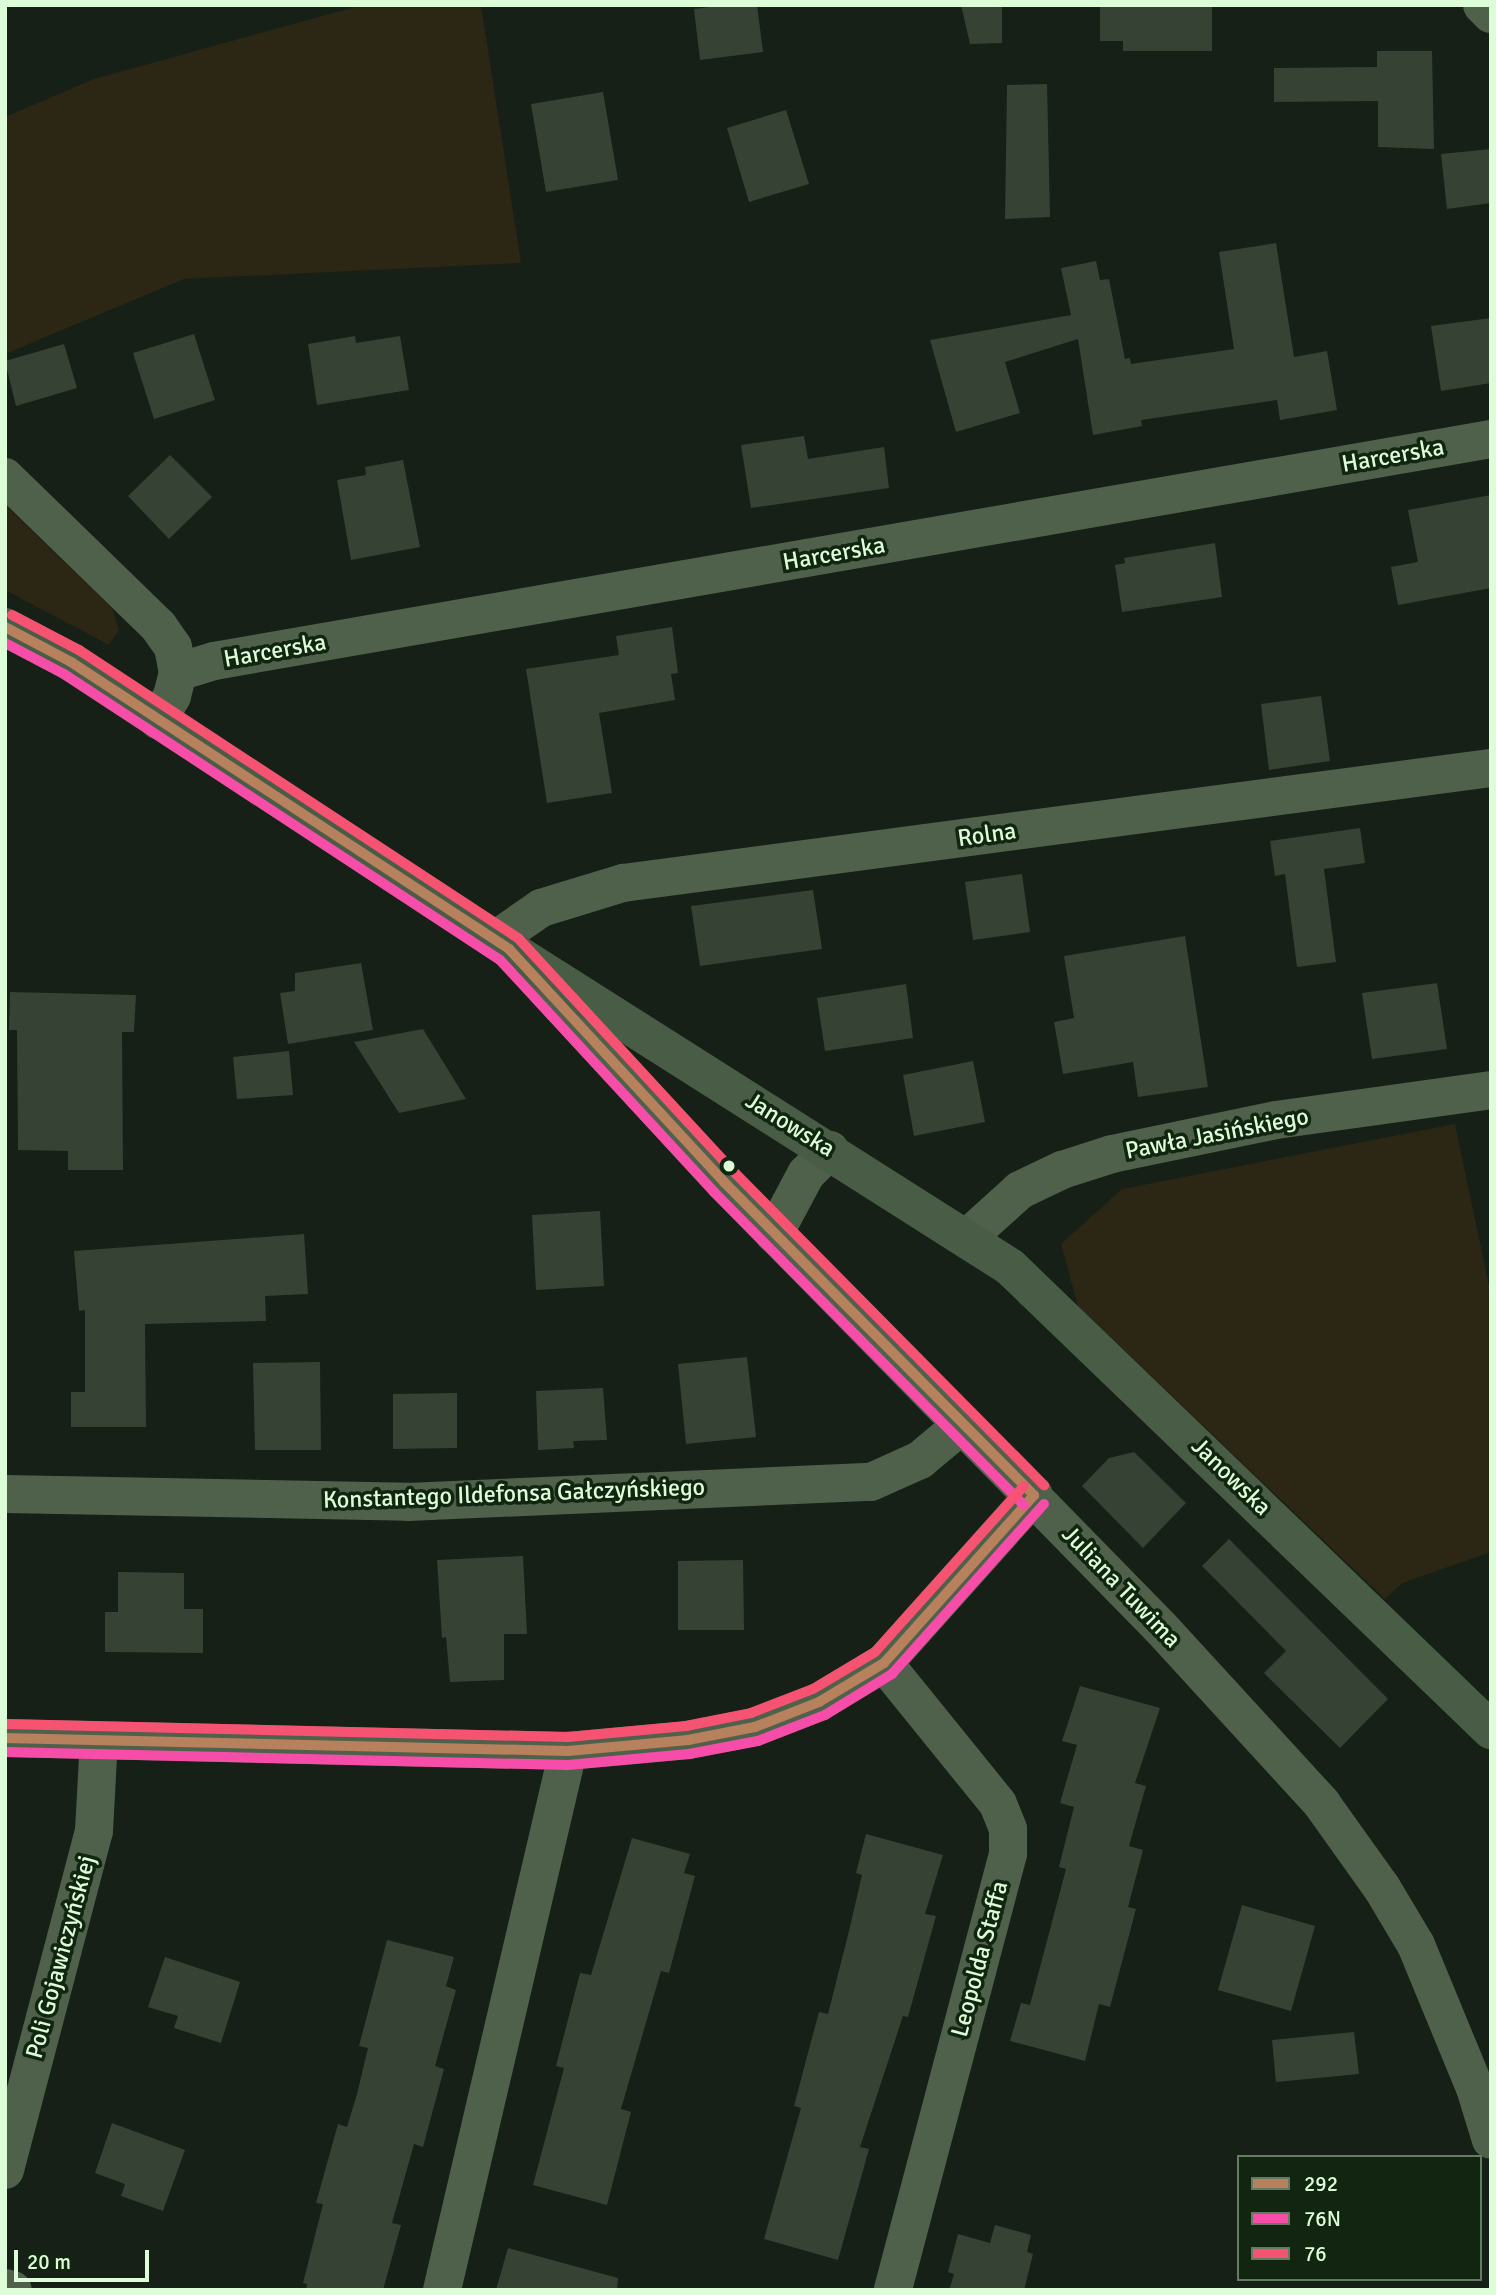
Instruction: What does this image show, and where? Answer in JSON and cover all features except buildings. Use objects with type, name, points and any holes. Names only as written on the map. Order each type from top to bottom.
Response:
[{"type":"street","points":[[1482,5],[1491,14]]},
{"type":"street","name":"Harcerska","points":[[178,672],[214,661],[1491,439]]},
{"type":"street","points":[[5,477],[159,627],[173,647],[178,672],[172,696],[158,720]]},
{"type":"street","name":"Janowska","points":[[5,626],[71,662],[502,944],[968,1237],[1030,1286],[1491,1730]]},
{"type":"street","name":"Rolna","points":[[502,944],[541,908],[622,883],[1491,768]]},
{"type":"street","name":"Juliana Tuwima","points":[[502,944],[774,1234],[1034,1495],[1322,1804],[1382,1888],[1416,1945],[1475,2088],[1491,2140]]},
{"type":"street","name":"Pawła Jasińskiego","points":[[968,1237],[1020,1190],[1062,1170],[1112,1154],[1276,1120],[1491,1090]]},
{"type":"street","points":[[774,1234],[806,1174],[830,1150]]},
{"type":"street","name":"Konstantego Ildefonsa Gałczyńskiego","points":[[5,1494],[408,1502],[871,1482],[920,1460],[964,1424]]},
{"type":"street","points":[[5,1738],[568,1751],[688,1740],[755,1727],[819,1702],[884,1663],[1034,1495]]},
{"type":"street","name":"Leopolda Staffa","points":[[884,1663],[998,1804],[1009,1829],[1008,1854],[892,2290]]},
{"type":"street","name":"Poli Gojawiczyńskiej","points":[[5,2170],[94,1831],[99,1740]]},
{"type":"street","points":[[442,2290],[568,1751]]},
{"type":"street","points":[[5,2288],[13,2290]]},
{"type":"shaded area","points":[[362,5],[481,5],[521,263],[184,279],[5,354],[5,117],[94,79]]},
{"type":"shaded area","points":[[5,505],[112,608],[119,630],[109,645],[5,590]]},
{"type":"shaded area","points":[[1455,1124],[1491,1295],[1491,1552],[1402,1583],[1385,1599],[1078,1306],[1061,1244],[1122,1189]]},
{"type":"transit line","name":"76","points":[[12,615],[79,650],[518,938],[734,1172],[1044,1485]]},
{"type":"transit line","name":"292","points":[[5,627],[71,662],[509,949],[724,1182],[1034,1495]]},
{"type":"transit line","name":"76N","points":[[5,643],[64,674],[500,960],[714,1192],[1024,1505]]},
{"type":"transit line","name":"76","points":[[5,1724],[568,1737],[686,1726],[751,1713],[813,1689],[875,1652],[1024,1486]]},
{"type":"transit line","name":"292","points":[[5,1738],[568,1751],[688,1740],[755,1727],[819,1702],[884,1663],[1034,1495]]},
{"type":"transit line","name":"76N","points":[[5,1752],[568,1765],[689,1754],[758,1741],[825,1715],[892,1674],[1044,1504]]}]
